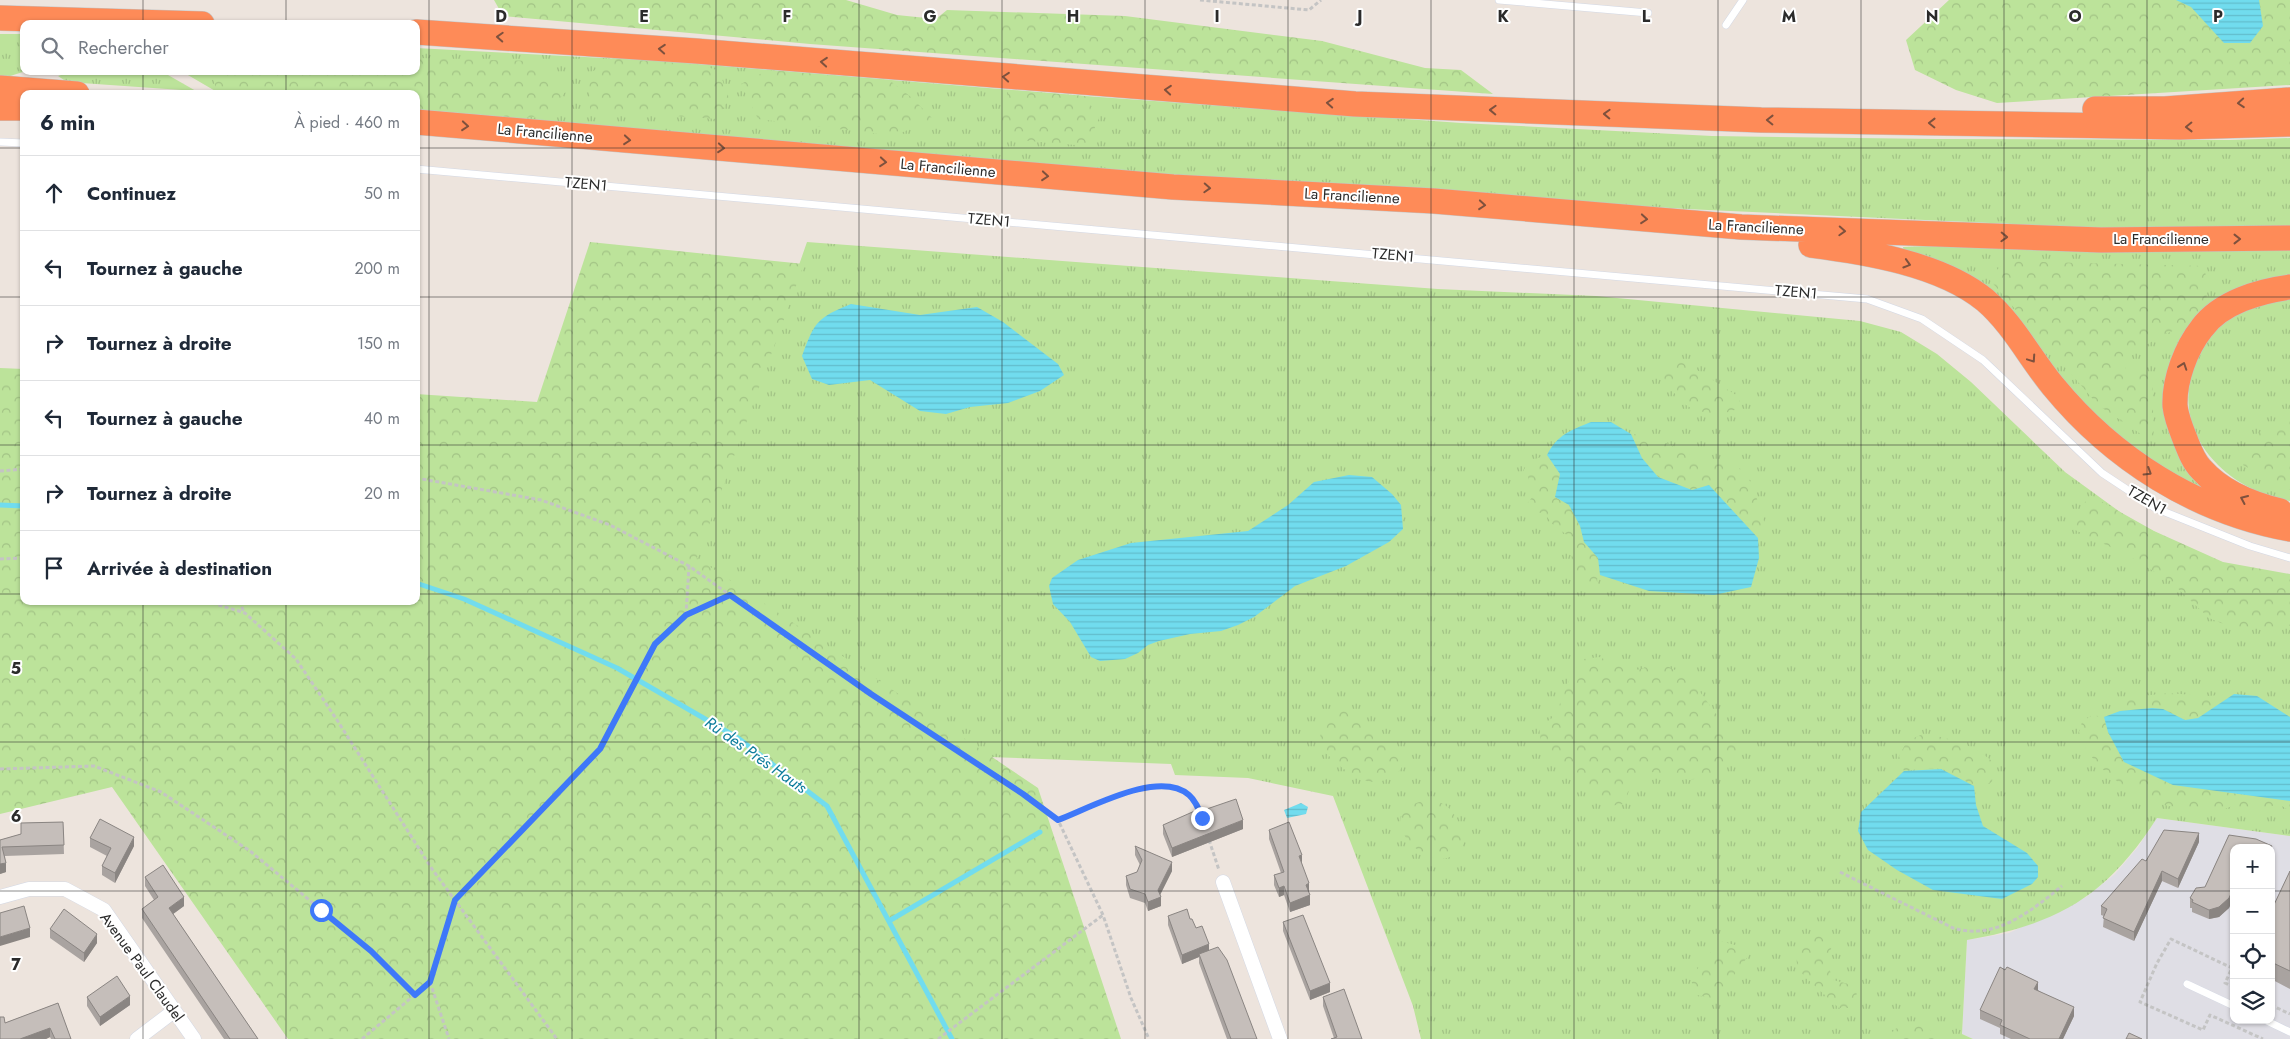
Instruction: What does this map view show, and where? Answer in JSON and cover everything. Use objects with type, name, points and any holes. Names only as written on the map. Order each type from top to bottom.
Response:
[{"type":"highway","points":[[0,4],[18,6],[56,19]]},
{"type":"highway","points":[[0,18],[85,20]]},
{"type":"highway","points":[[420,32],[696,51],[1355,104],[1761,120],[2180,127],[2290,124]]},
{"type":"highway","points":[[0,88],[26,90]]},
{"type":"highway","points":[[1981,124],[2060,110],[2165,109],[2290,100]]},
{"type":"highway","points":[[0,108],[20,108]]},
{"type":"highway","name":"La Francilienne","points":[[420,122],[1173,187],[1434,201],[1741,227],[2101,240],[2290,238]]},
{"type":"highway","points":[[1741,227],[1784,241],[1868,253],[1910,265],[1964,286],[1984,300],[2003,318],[2039,368],[2087,424],[2130,460],[2167,484],[2233,514],[2290,529]]},
{"type":"highway","points":[[2290,287],[2249,296],[2223,309],[2202,327],[2187,355],[2176,386],[2175,408],[2190,451],[2200,468],[2217,484],[2240,497],[2290,514]]},
{"type":"street","points":[[1223,882],[1280,1039]]},
{"type":"street","name":"Avenue Paul Claudel","points":[[0,897],[29,889],[65,889],[104,910],[194,1039]]},
{"type":"street","points":[[137,1039],[174,1011]]},
{"type":"lane","points":[[1499,0],[1571,3],[1648,13]]},
{"type":"lane","points":[[1726,25],[1744,0]]},
{"type":"lane","points":[[0,142],[20,143]]},
{"type":"lane","name":"TZEN1","points":[[420,169],[1867,299],[1922,319],[1983,360],[2102,473],[2155,508],[2250,546],[2290,558]]},
{"type":"lane","points":[[2187,984],[2230,1004]]},
{"type":"lane","points":[[2273,1024],[2290,1032]]},
{"type":"path","points":[[1200,0],[1309,10],[1321,0]]},
{"type":"path","points":[[0,471],[20,469]]},
{"type":"path","points":[[420,479],[541,500],[610,525],[689,566],[871,694],[1023,794],[1058,820],[1103,915],[1132,998],[1149,1039]]},
{"type":"path","points":[[0,559],[20,558]]},
{"type":"path","points":[[686,615],[689,566]]},
{"type":"path","points":[[362,1039],[430,982],[455,900],[600,749],[655,644],[686,615],[730,595]]},
{"type":"path","points":[[219,605],[244,613],[296,660],[455,900],[557,1039]]},
{"type":"path","points":[[241,605],[244,613]]},
{"type":"path","points":[[0,768],[94,766],[161,792],[250,851],[371,951],[415,995]]},
{"type":"path","points":[[1058,820],[1133,791],[1164,785],[1174,786],[1190,796],[1202,818]]},
{"type":"path","points":[[1208,836],[1223,882]]},
{"type":"path","points":[[1840,872],[1953,928],[1968,932],[1985,931],[2012,922],[2030,911],[2062,886]]},
{"type":"path","points":[[939,1038],[955,1028],[1103,915]]},
{"type":"path","points":[[430,982],[449,1039]]},
{"type":"path","points":[[2275,1007],[2290,1014]]},
{"type":"shaded area","points":[[2157,818],[2290,836],[2290,1039],[1973,1039],[1962,1034],[1967,940],[2009,933],[2086,897],[2115,874],[2138,847]]},
{"type":"green space","points":[[494,0],[846,0],[897,15],[936,19],[947,10],[1125,16],[1322,41],[1425,68],[1461,70],[1493,94],[810,44],[503,16]]},
{"type":"green space","points":[[1949,0],[2290,0],[2290,85],[1997,103],[1956,90],[1915,70],[1906,40]]},
{"type":"green space","points":[[0,34],[20,34],[20,73],[0,77]]},
{"type":"green space","points":[[420,48],[661,61],[1085,96],[1461,123],[1712,136],[1936,139],[2230,140],[2290,138],[2290,227],[2078,227],[1686,209],[1359,189],[1025,163],[420,109],[420,90],[214,90],[188,75],[420,75]]},
{"type":"green space","points":[[420,58],[533,61],[566,91],[546,116],[518,118],[420,109],[420,90],[216,90],[212,75],[420,75]]},
{"type":"green space","points":[[613,58],[702,65],[719,71],[729,98],[717,119],[590,110],[589,74]]},
{"type":"green space","points":[[768,70],[889,80],[911,97],[933,119],[894,136],[758,119],[741,84]]},
{"type":"green space","points":[[168,75],[194,90],[67,82],[58,76]]},
{"type":"green space","points":[[1009,90],[1085,96],[1099,118],[1087,146],[1018,140],[1001,119]]},
{"type":"green space","points":[[590,242],[804,264],[697,558],[1038,788],[1121,1039],[288,1039],[112,787],[0,814],[0,368],[20,369],[20,605],[420,605],[420,394],[537,402]]},
{"type":"green space","points":[[807,242],[1438,289],[1596,296],[1860,321],[1901,332],[1937,354],[1971,382],[2065,472],[2131,520],[2205,557],[2290,583],[2290,836],[2157,818],[2119,868],[2077,903],[2054,915],[2028,925],[1967,940],[1962,1034],[1973,1039],[1421,1039],[1413,1006],[1333,796],[1248,778],[1175,775],[1171,764],[989,757],[693,568]]},
{"type":"green space","points":[[1903,247],[2095,251],[2290,251],[2290,278],[2244,285],[2169,384],[2227,503],[2149,461],[2073,396],[2042,353],[1904,253]]},
{"type":"green space","points":[[2005,261],[2204,266],[2208,287],[2205,308],[2185,326],[2163,335],[2136,351],[2125,363],[2126,371],[2142,366],[2152,375],[2154,443],[2098,405],[1989,279]]},
{"type":"green space","points":[[2290,296],[2290,501],[2267,495],[2245,485],[2225,471],[2209,455],[2197,436],[2190,414],[2189,391],[2198,356],[2205,341],[2214,329],[2240,313]]},
{"type":"green space","points":[[1669,361],[1686,363],[1736,395],[1742,405],[1737,409],[1723,413],[1707,413],[1686,405],[1676,395],[1661,374],[1662,366]]},
{"type":"green space","points":[[2290,418],[2290,490],[2243,465],[2253,436]]},
{"type":"green space","points":[[1631,434],[1661,440],[1697,458],[1712,462],[1729,463],[1743,471],[1753,488],[1765,524],[1758,538],[1709,485],[1692,491],[1658,477],[1642,458]]},
{"type":"green space","points":[[1547,455],[1560,474],[1555,497],[1569,505],[1580,526],[1584,542],[1598,558],[1600,575],[1597,580],[1600,588],[1588,596],[1587,583],[1569,565],[1576,542],[1551,523],[1545,513],[1527,512],[1527,504],[1533,496],[1527,473],[1523,472],[1530,463]]},
{"type":"green space","points":[[2090,495],[2154,531],[2223,562],[2290,574],[2290,626],[2236,629],[2209,618],[2170,581],[2127,555],[2073,529],[2079,511]]},
{"type":"green space","points":[[1599,657],[1633,671],[1661,663],[1689,677],[1742,749],[1730,762],[1706,777],[1689,780],[1654,772],[1635,775],[1624,804],[1609,806],[1592,793],[1584,777],[1542,749],[1539,727],[1555,716],[1572,673],[1584,659]]},
{"type":"green space","points":[[2168,693],[2207,696],[2234,694],[2198,718],[2185,720],[2152,708],[2120,711],[2116,699]]},
{"type":"green space","points":[[1344,705],[1378,729],[1396,747],[1403,765],[1396,774],[1386,780],[1374,782],[1357,778],[1319,747],[1324,721],[1336,708]]},
{"type":"green space","points":[[2092,715],[2104,717],[2108,733],[2124,762],[2173,785],[2290,801],[2290,812],[2279,805],[2254,811],[2238,812],[2232,806],[2213,814],[2156,802],[2136,789],[2124,786],[2114,779],[2099,766],[2087,751],[2079,732],[2082,722]]},
{"type":"green space","points":[[1923,734],[1961,743],[1987,757],[1994,763],[1992,782],[1983,785],[1970,784],[1948,771],[1940,769],[1927,768],[1904,771],[1899,756],[1907,741]]},
{"type":"green space","points":[[1431,800],[1444,805],[1457,819],[1465,840],[1458,854],[1441,859],[1430,857],[1413,846],[1406,838],[1400,820],[1404,812],[1414,804]]},
{"type":"green space","points":[[1817,934],[1826,937],[1832,946],[1829,963],[1833,980],[1856,986],[1857,1000],[1852,1008],[1839,1008],[1804,976],[1797,966],[1796,952]]},
{"type":"green space","points":[[1720,941],[1735,945],[1749,955],[1716,999],[1697,995],[1690,978]]},
{"type":"green space","points":[[1902,1024],[1925,1026],[1942,1039],[1884,1039]]},
{"type":"water","points":[[2176,0],[2259,0],[2263,26],[2250,43],[2224,43],[2191,7]]},
{"type":"water","points":[[851,304],[920,315],[977,307],[1003,322],[1058,364],[1064,375],[1040,391],[1008,403],[970,407],[946,414],[920,411],[870,380],[829,385],[812,379],[802,356],[810,335],[824,317]]},
{"type":"water","points":[[1591,422],[1611,422],[1631,434],[1642,458],[1658,477],[1692,490],[1709,485],[1758,538],[1759,558],[1751,587],[1714,595],[1649,591],[1600,575],[1598,558],[1584,542],[1580,526],[1569,505],[1555,497],[1560,474],[1547,455],[1560,438]]},
{"type":"water","points":[[1349,475],[1372,477],[1392,494],[1401,505],[1403,529],[1389,542],[1346,566],[1295,586],[1254,617],[1238,625],[1221,631],[1190,634],[1159,641],[1148,645],[1138,653],[1125,659],[1100,661],[1091,657],[1070,622],[1053,604],[1049,586],[1052,578],[1078,560],[1131,543],[1248,531],[1288,505],[1314,482]]},
{"type":"water","points":[[2234,694],[2257,696],[2290,717],[2290,801],[2173,785],[2124,762],[2108,732],[2104,717],[2120,711],[2152,708],[2163,709],[2185,720],[2198,718]]},
{"type":"water","points":[[1941,769],[1974,786],[1976,805],[1983,826],[2027,853],[2038,866],[2038,877],[2032,884],[2002,899],[1933,890],[1897,870],[1868,850],[1858,831],[1861,812],[1904,771]]},
{"type":"water","points":[[1301,803],[1308,807],[1306,814],[1287,818],[1284,810]]},
{"type":"building","points":[[1236,799],[1243,820],[1172,848],[1163,825],[1197,810],[1198,812]]},
{"type":"building","points":[[100,819],[134,837],[115,873],[102,866],[111,848],[90,838]]},
{"type":"building","points":[[63,822],[64,845],[2,847],[6,863],[0,864],[0,840],[21,834],[21,823]]},
{"type":"building","points":[[1289,822],[1302,855],[1299,856],[1309,883],[1306,885],[1310,895],[1290,903],[1284,886],[1279,888],[1274,875],[1284,872],[1269,830]]},
{"type":"building","points":[[2164,830],[2199,833],[2178,879],[2162,871],[2134,932],[2103,918],[2107,909],[2101,906],[2142,859],[2146,861]]},
{"type":"building","points":[[2229,835],[2256,839],[2267,844],[2230,844],[2230,896],[2219,907],[2209,910],[2192,902],[2193,900],[2190,898],[2196,888],[2205,887]]},
{"type":"building","points":[[1135,846],[1172,862],[1158,890],[1161,897],[1148,902],[1145,894],[1130,889],[1126,876],[1137,872],[1142,860]]},
{"type":"building","points":[[163,865],[184,897],[169,908],[258,1039],[230,1039],[142,909],[158,897],[145,877]]},
{"type":"building","points":[[2290,871],[2290,971],[2275,964],[2275,903]]},
{"type":"building","points":[[24,906],[30,928],[0,937],[0,913]]},
{"type":"building","points":[[64,909],[97,934],[84,953],[50,929]]},
{"type":"building","points":[[1187,909],[1190,919],[1192,919],[1196,928],[1202,926],[1209,944],[1182,955],[1168,916]]},
{"type":"building","points":[[1303,915],[1330,983],[1310,991],[1283,922]]},
{"type":"building","points":[[1218,947],[1227,960],[1257,1039],[1231,1039],[1199,954]]},
{"type":"building","points":[[2000,967],[2005,970],[2007,967],[2038,982],[2034,989],[2074,1007],[2059,1039],[2030,1039],[2000,1025],[2002,1020],[1980,1010]]},
{"type":"building","points":[[117,976],[130,996],[100,1017],[87,997]]},
{"type":"building","points":[[1344,989],[1362,1039],[1331,1039],[1337,1037],[1323,997]]},
{"type":"building","points":[[58,1003],[71,1039],[55,1039],[50,1028],[20,1039],[0,1039],[0,1017],[4,1017],[5,1023]]},
{"type":"building","points":[[2129,1033],[2142,1039],[2126,1039]]},
{"type":"waterway","name":"Rû des Prés Hauts","points":[[0,505],[20,506]]},
{"type":"waterway","name":"Rû des Prés Hauts","points":[[420,584],[464,599],[617,668],[738,738],[827,806],[952,1039]]},
{"type":"waterway","points":[[889,921],[1040,832]]},
{"type":"route","points":[[321,910],[371,951],[415,995],[430,982],[455,900],[600,749],[655,644],[686,615],[730,595],[871,694],[1023,794],[1058,820],[1133,791],[1155,785],[1174,786],[1182,790],[1196,804],[1202,818]]}]
